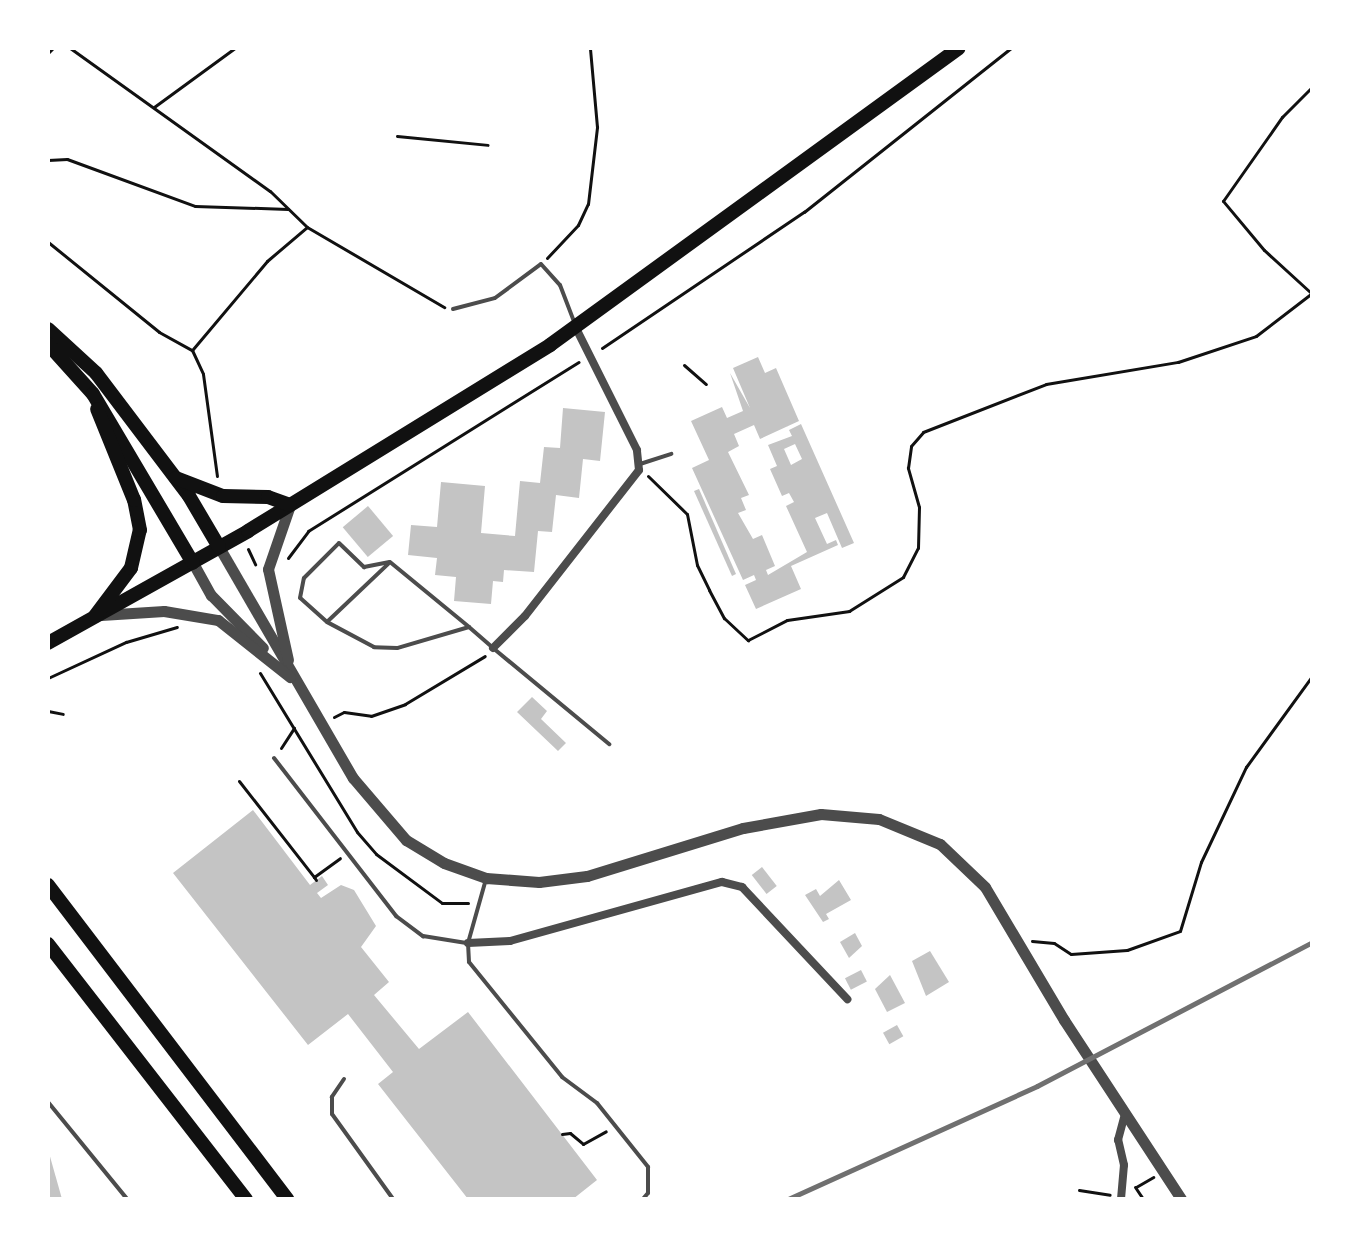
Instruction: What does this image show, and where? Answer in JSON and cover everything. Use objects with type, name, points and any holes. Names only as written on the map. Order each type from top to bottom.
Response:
[{"type":"main road","points":[[48,643],[193,563],[576,328],[959,48]]},
{"type":"main road","points":[[48,329],[96,373],[175,478],[219,547]]},
{"type":"main road","points":[[48,344],[93,394],[193,563]]},
{"type":"main road","points":[[93,394],[140,530],[131,568],[95,616]]},
{"type":"main road","points":[[175,478],[223,496],[268,497],[290,505]]},
{"type":"main road","points":[[48,885],[287,1199]]},
{"type":"main road","points":[[48,944],[246,1199]]},
{"type":"street","points":[[493,648],[525,616],[639,467],[576,328]]},
{"type":"street","points":[[290,505],[268,569],[294,680]]},
{"type":"street","points":[[219,547],[320,724],[371,802],[406,840],[444,863],[486,878],[539,882],[587,876],[743,828],[849,814],[907,827],[963,862],[1021,946],[1181,1199]]},
{"type":"street","points":[[193,563],[211,595],[294,680]]},
{"type":"street","points":[[95,616],[164,611],[218,620],[294,680]]},
{"type":"street","points":[[468,943],[510,941],[722,882],[742,887],[847,999]]},
{"type":"street","points":[[1121,1198],[1124,1165],[1118,1140],[1125,1113]]},
{"type":"lane","points":[[453,309],[495,298],[541,264],[560,285],[576,328]]},
{"type":"lane","points":[[639,467],[671,454]]},
{"type":"lane","points":[[390,562],[364,567],[339,543],[304,578],[300,598],[327,622],[374,647],[397,648],[469,627]]},
{"type":"lane","points":[[390,562],[609,744]]},
{"type":"lane","points":[[327,622],[390,562]]},
{"type":"lane","points":[[274,758],[412,929],[444,943],[468,943]]},
{"type":"lane","points":[[486,878],[468,943],[473,971],[562,1077],[597,1103],[648,1167],[648,1193],[643,1199]]},
{"type":"lane","points":[[344,1079],[332,1097],[332,1114],[393,1199]]},
{"type":"lane","points":[[48,1102],[127,1199]]},
{"type":"path","points":[[48,53],[53,48]]},
{"type":"path","points":[[70,48],[290,209],[307,227],[423,298],[453,309]]},
{"type":"path","points":[[153,108],[235,48]]},
{"type":"path","points":[[541,264],[578,225],[588,204],[597,127],[590,48]]},
{"type":"path","points":[[599,350],[804,212],[1011,48]]},
{"type":"path","points":[[639,467],[673,496],[687,514],[703,577],[724,618],[748,640],[787,620],[849,611],[903,577],[918,548],[911,446],[923,432],[1046,384],[1178,362],[1256,336],[1312,293],[1264,250],[1223,201],[1282,117],[1312,87]]},
{"type":"path","points":[[397,136],[488,145]]},
{"type":"path","points":[[48,160],[67,159],[195,206],[290,209]]},
{"type":"path","points":[[192,350],[267,261],[307,227]]},
{"type":"path","points":[[48,242],[159,332],[192,350],[203,374],[223,496]]},
{"type":"path","points":[[268,569],[287,560],[308,531],[574,365]]},
{"type":"path","points":[[684,365],[706,384]]},
{"type":"path","points":[[320,724],[344,712],[364,717],[405,704],[472,667],[493,648]]},
{"type":"path","points":[[253,666],[357,832],[376,854],[442,903],[479,906]]},
{"type":"path","points":[[1021,946],[1035,940],[1071,954],[1127,950],[1180,931],[1201,862],[1246,767],[1312,676]]},
{"type":"path","points":[[48,711],[63,714]]},
{"type":"path","points":[[274,758],[294,728]]},
{"type":"path","points":[[239,781],[315,878],[349,851]]},
{"type":"path","points":[[562,1134],[590,1143],[615,1124]]},
{"type":"path","points":[[1079,1190],[1121,1198]]},
{"type":"building","points":[[758,357],[765,373],[776,368],[799,421],[760,439],[754,425],[734,434],[739,446],[728,452],[749,495],[741,498],[746,510],[738,513],[753,539],[762,535],[775,566],[766,570],[768,575],[807,552],[786,506],[794,502],[789,493],[782,496],[770,469],[777,466],[768,445],[792,436],[789,430],[801,424],[854,543],[842,548],[827,513],[815,518],[827,544],[836,540],[838,545],[791,566],[801,589],[756,609],[745,585],[756,580],[754,575],[743,580],[692,468],[709,460],[691,421],[722,407],[727,418],[743,411],[730,373],[750,408],[733,368]],"holes":[[[795,444],[802,459],[791,465],[784,449]]]},
{"type":"building","points":[[563,408],[605,412],[600,461],[583,459],[579,498],[556,495],[552,532],[538,531],[534,572],[504,570],[503,582],[493,581],[491,604],[454,601],[456,577],[435,575],[437,558],[408,555],[411,525],[437,527],[441,482],[485,486],[481,533],[515,536],[520,481],[540,483],[544,447],[560,448]]},
{"type":"building","points":[[699,489],[736,574],[732,576],[694,491]]},
{"type":"building","points":[[368,506],[393,536],[368,557],[343,527]]},
{"type":"building","points":[[532,697],[547,711],[541,719],[566,743],[558,751],[517,712]]},
{"type":"building","points":[[253,810],[310,885],[322,876],[328,885],[317,893],[321,898],[341,885],[354,890],[376,926],[361,947],[389,982],[374,995],[419,1049],[468,1012],[597,1180],[573,1199],[468,1199],[378,1084],[393,1072],[348,1014],[308,1045],[173,873]]},
{"type":"building","points":[[762,867],[777,886],[767,894],[752,875]]},
{"type":"building","points":[[839,880],[851,900],[826,914],[829,919],[823,922],[805,895],[816,889],[820,896]]},
{"type":"building","points":[[855,933],[862,946],[849,958],[840,942]]},
{"type":"building","points":[[930,951],[949,982],[926,996],[912,961]]},
{"type":"building","points":[[861,970],[867,982],[851,990],[845,978]]},
{"type":"building","points":[[890,975],[905,1003],[887,1012],[875,989]]},
{"type":"building","points":[[897,1025],[903,1036],[889,1044],[883,1033]]},
{"type":"building","points":[[49,1153],[62,1199],[48,1199]]},
{"type":"railway","points":[[788,1199],[1037,1086],[1312,942]]}]
